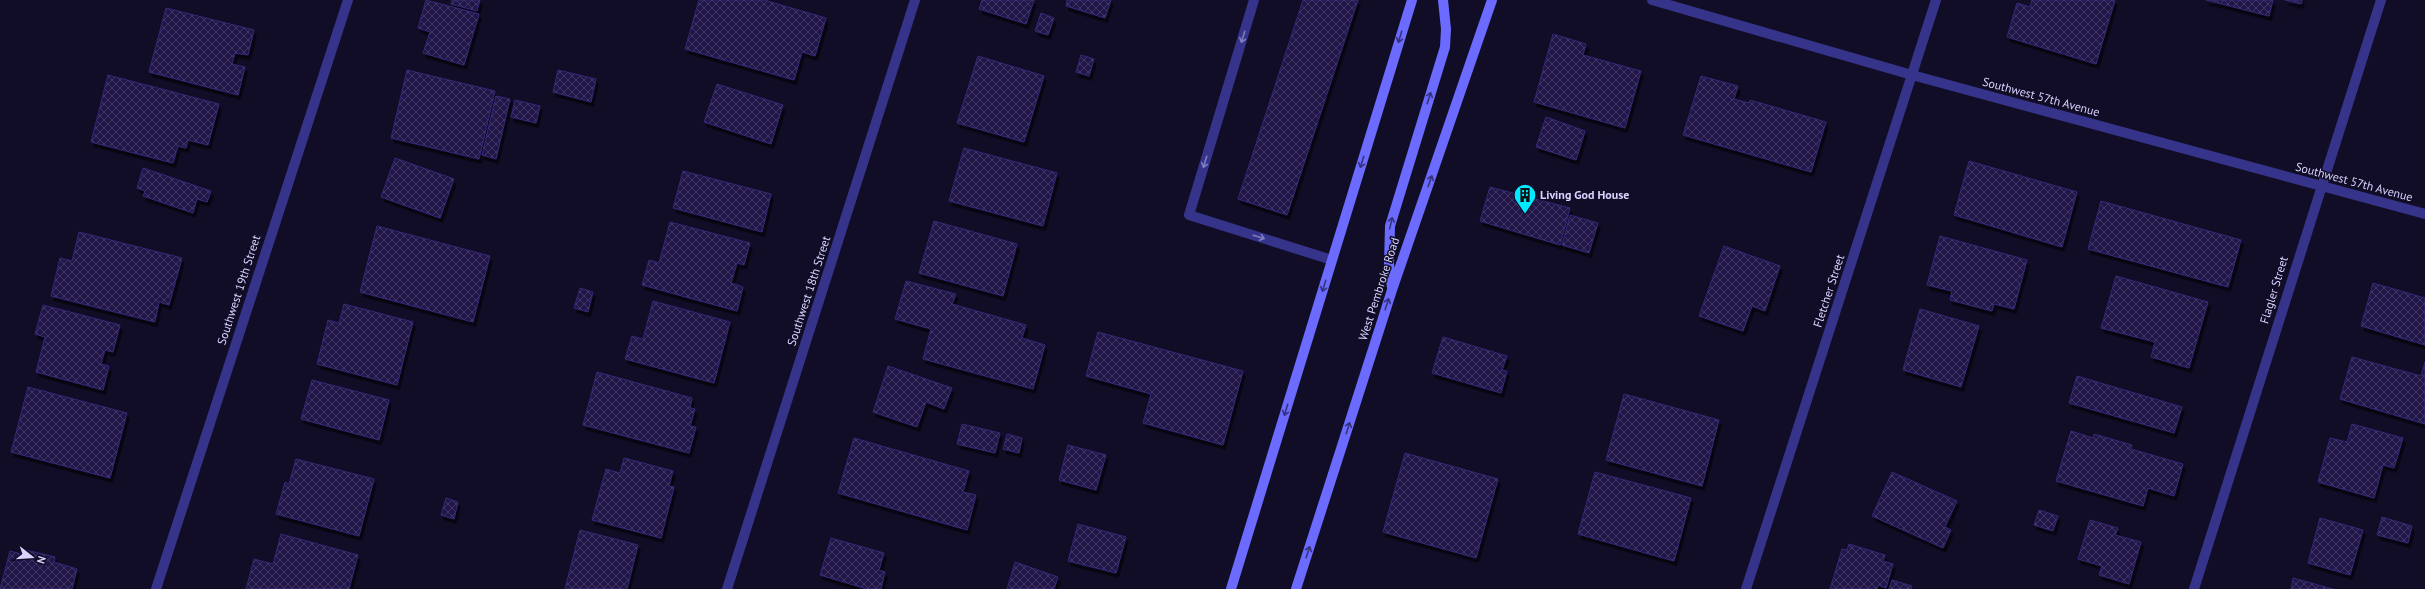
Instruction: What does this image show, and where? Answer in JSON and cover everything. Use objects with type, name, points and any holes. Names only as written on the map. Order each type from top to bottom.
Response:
[{"type":"main road","points":[[1231,589],[1412,0]]},
{"type":"main road","points":[[1392,290],[1389,264],[1390,226],[1445,47],[1446,29],[1443,0]]},
{"type":"main road","name":"West Pembroke Road","points":[[1296,589],[1392,290],[1492,0]]},
{"type":"street","name":"Southwest 19th Street","points":[[156,589],[348,0]]},
{"type":"street","name":"Southwest 18th Street","points":[[727,589],[915,0]]},
{"type":"street","points":[[1254,0],[1189,215],[1332,260]]},
{"type":"street","name":"Southwest 57th Avenue","points":[[1652,0],[1912,75],[2425,214]]},
{"type":"street","name":"Fletcher Street","points":[[1746,589],[1936,0]]},
{"type":"street","name":"Flagler Street","points":[[2194,589],[2320,186],[2381,0]]},
{"type":"building","points":[[426,0],[479,14],[464,65],[423,53],[430,32],[418,28]]},
{"type":"building","points":[[452,0],[480,0],[477,11],[451,4]]},
{"type":"building","points":[[699,0],[764,0],[826,18],[815,56],[802,52],[794,80],[685,49]]},
{"type":"building","points":[[982,0],[1034,0],[1026,24],[979,9]]},
{"type":"building","points":[[1067,0],[1111,0],[1105,18],[1066,6]]},
{"type":"building","points":[[1303,0],[1358,0],[1287,215],[1238,199]]},
{"type":"building","points":[[2032,0],[2115,0],[2096,64],[2007,37],[2017,3],[2030,7]]},
{"type":"building","points":[[2206,0],[2273,0],[2269,16]]},
{"type":"building","points":[[2285,0],[2302,0],[2301,4]]},
{"type":"building","points":[[166,8],[254,30],[248,55],[235,53],[232,64],[245,67],[238,95],[149,72]]},
{"type":"building","points":[[1041,13],[1054,18],[1048,35],[1035,31]]},
{"type":"building","points":[[1553,34],[1586,44],[1583,55],[1641,71],[1625,128],[1534,102]]},
{"type":"building","points":[[1081,55],[1094,59],[1089,76],[1076,72]]},
{"type":"building","points":[[978,56],[1044,76],[1024,142],[957,123]]},
{"type":"building","points":[[407,70],[495,91],[479,159],[391,138]]},
{"type":"building","points":[[558,70],[596,79],[591,102],[553,92]]},
{"type":"building","points":[[108,75],[219,104],[208,145],[188,140],[186,148],[178,146],[173,163],[91,142]]},
{"type":"building","points":[[1701,76],[1738,86],[1734,99],[1749,103],[1750,100],[1826,122],[1811,172],[1683,135]]},
{"type":"building","points":[[717,84],[783,105],[771,144],[704,122]]},
{"type":"building","points":[[496,96],[510,99],[496,159],[482,155]]},
{"type":"building","points":[[515,100],[540,106],[536,123],[511,117]]},
{"type":"building","points":[[1546,117],[1585,131],[1576,160],[1536,147]]},
{"type":"building","points":[[964,148],[1057,173],[1043,226],[949,201]]},
{"type":"building","points":[[395,158],[454,179],[440,218],[381,197]]},
{"type":"building","points":[[1969,161],[2077,192],[2062,247],[1954,215]]},
{"type":"building","points":[[143,168],[211,191],[207,202],[197,199],[193,213],[143,196],[145,191],[137,188]]},
{"type":"building","points":[[683,171],[771,194],[762,232],[673,208]]},
{"type":"building","name":"Living God House","points":[[1490,187],[1570,208],[1560,245],[1480,221]]},
{"type":"building","points":[[2101,201],[2241,240],[2228,287],[2088,249]]},
{"type":"building","points":[[1570,215],[1598,223],[1589,253],[1562,245]]},
{"type":"building","points":[[934,221],[1017,244],[1003,296],[919,273]]},
{"type":"building","points":[[670,222],[750,243],[744,265],[737,263],[731,283],[743,287],[737,311],[642,285],[649,260],[659,263]]},
{"type":"building","points":[[377,226],[490,256],[473,322],[360,292]]},
{"type":"building","points":[[79,232],[182,258],[169,305],[159,302],[155,322],[51,296],[60,258],[72,261]]},
{"type":"building","points":[[1940,236],[2027,260],[2014,309],[1994,304],[1992,311],[1950,300],[1952,291],[1927,285]]},
{"type":"building","points":[[1724,246],[1780,266],[1765,311],[1752,306],[1743,331],[1699,316]]},
{"type":"building","points":[[2116,276],[2208,302],[2189,368],[2151,357],[2155,342],[2101,328]]},
{"type":"building","points":[[906,281],[956,294],[952,304],[1026,325],[1022,338],[1045,345],[1033,389],[923,359],[931,329],[895,319]]},
{"type":"building","points":[[2373,283],[2425,298],[2425,345],[2361,326]]},
{"type":"building","points":[[580,288],[593,292],[588,312],[574,308]]},
{"type":"building","points":[[653,301],[730,322],[714,383],[625,359],[632,336],[643,339]]},
{"type":"building","points":[[344,304],[413,322],[397,385],[317,364],[328,320],[339,323]]},
{"type":"building","points":[[43,305],[120,325],[113,352],[105,350],[101,364],[109,366],[103,390],[36,372],[45,337],[35,334]]},
{"type":"building","points":[[1920,309],[1979,326],[1961,387],[1903,370]]},
{"type":"building","points":[[1098,332],[1243,371],[1223,445],[1143,423],[1151,394],[1086,376]]},
{"type":"building","points":[[1443,337],[1507,356],[1502,370],[1507,371],[1501,393],[1432,373]]},
{"type":"building","points":[[2352,357],[2421,376],[2425,362],[2425,424],[2340,399]]},
{"type":"building","points":[[888,366],[952,388],[944,409],[926,402],[917,427],[873,412]]},
{"type":"building","points":[[597,372],[692,398],[690,408],[695,409],[690,426],[696,427],[689,453],[583,425]]},
{"type":"building","points":[[2077,376],[2182,407],[2174,433],[2069,403]]},
{"type":"building","points":[[312,380],[389,400],[379,440],[301,419]]},
{"type":"building","points":[[28,387],[127,413],[110,478],[11,452]]},
{"type":"building","points":[[1624,394],[1719,420],[1702,486],[1606,460]]},
{"type":"building","points":[[962,424],[1000,433],[995,453],[957,444]]},
{"type":"building","points":[[2352,424],[2403,438],[2394,468],[2383,465],[2374,498],[2318,482],[2330,438],[2347,442]]},
{"type":"building","points":[[2071,431],[2093,438],[2094,434],[2132,445],[2131,449],[2183,464],[2174,496],[2148,488],[2143,506],[2056,481]]},
{"type":"building","points":[[1007,434],[1022,438],[1019,453],[1003,449]]},
{"type":"building","points":[[854,438],[969,471],[963,492],[976,495],[967,530],[838,493]]},
{"type":"building","points":[[1068,445],[1106,455],[1096,490],[1059,480]]},
{"type":"building","points":[[1405,453],[1498,479],[1476,558],[1383,532]]},
{"type":"building","points":[[624,458],[673,471],[669,486],[674,487],[661,538],[592,520],[606,469],[620,473]]},
{"type":"building","points":[[296,459],[374,479],[359,536],[276,514],[285,482],[289,484]]},
{"type":"building","points":[[1595,472],[1691,498],[1674,561],[1578,534]]},
{"type":"building","points":[[1892,472],[1957,501],[1945,527],[1951,530],[1943,548],[1872,516]]},
{"type":"building","points":[[446,498],[458,502],[454,519],[441,515]]},
{"type":"building","points":[[2039,510],[2058,516],[2053,531],[2034,525]]},
{"type":"building","points":[[2382,517],[2412,526],[2408,543],[2377,535]]},
{"type":"building","points":[[2320,518],[2363,530],[2350,575],[2308,563]]},
{"type":"building","points":[[2090,520],[2118,528],[2115,535],[2141,542],[2129,584],[2099,575],[2102,566],[2078,559]]},
{"type":"building","points":[[1078,524],[1126,537],[1116,573],[1068,561]]},
{"type":"building","points":[[580,530],[638,545],[627,589],[565,589]]},
{"type":"building","points":[[281,534],[358,555],[349,589],[246,589],[254,559],[273,564]]},
{"type":"building","points":[[831,538],[884,553],[879,570],[885,572],[881,589],[867,589],[820,575]]},
{"type":"building","points":[[1849,544],[1885,555],[1883,561],[1893,564],[1886,588],[1878,585],[1877,589],[1830,589],[1842,549],[1847,550]]},
{"type":"building","points":[[26,550],[55,557],[54,562],[77,569],[72,589],[0,589],[10,551],[25,555]]},
{"type":"building","points":[[1015,562],[1058,577],[1054,589],[1007,589]]},
{"type":"building","points":[[2293,578],[2333,589],[2291,589]]},
{"type":"building","points":[[1892,580],[1912,586],[1911,589],[1889,589]]},
{"type":"place","name":"Living God House","points":[[1525,214]]}]
